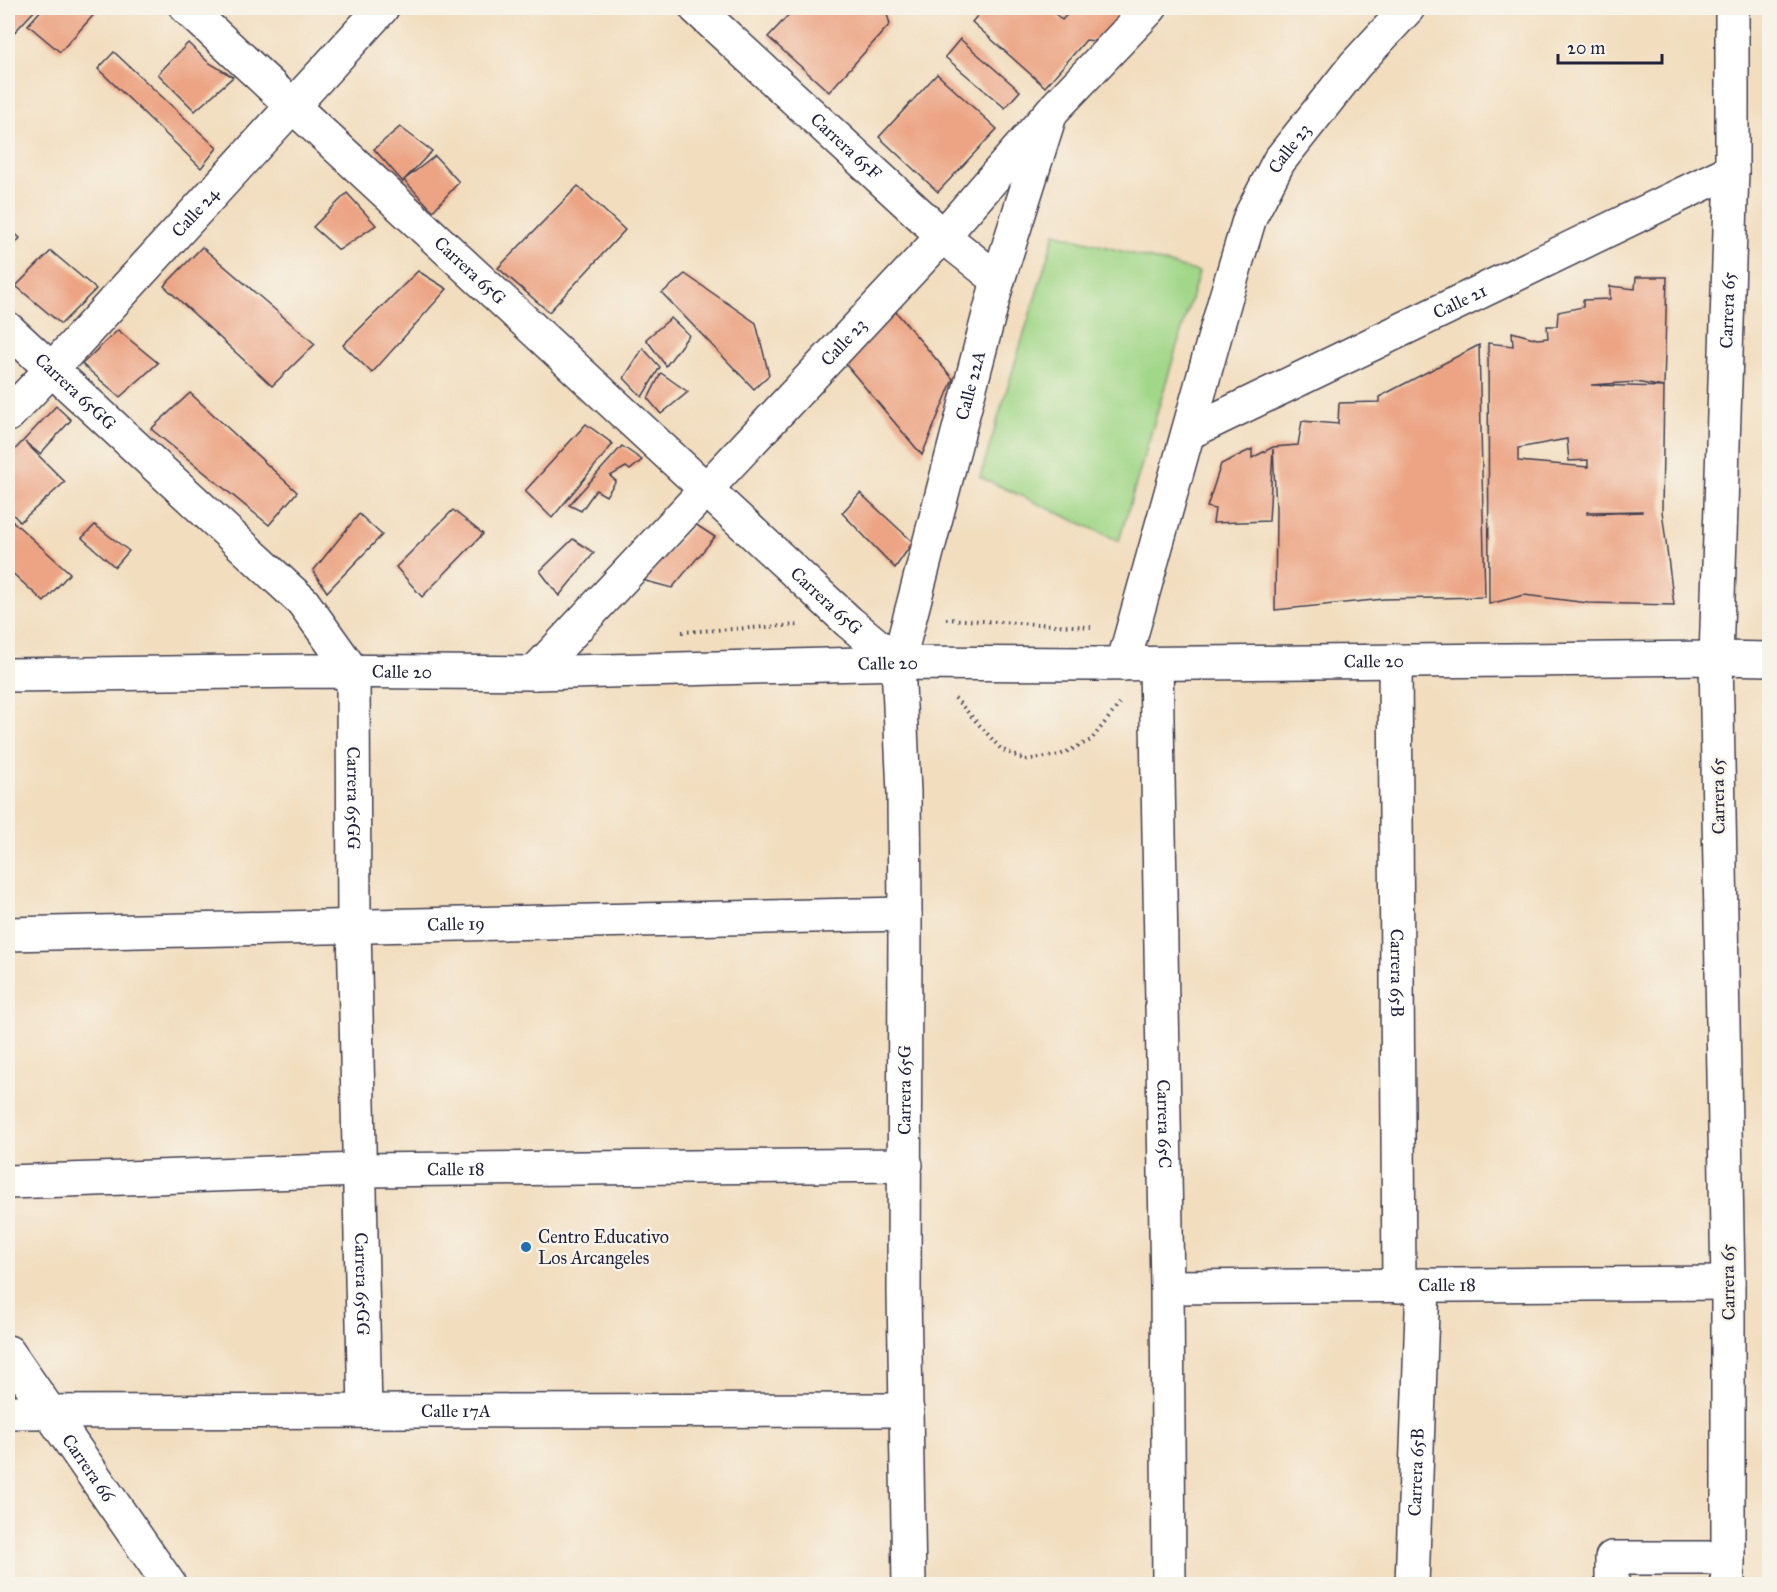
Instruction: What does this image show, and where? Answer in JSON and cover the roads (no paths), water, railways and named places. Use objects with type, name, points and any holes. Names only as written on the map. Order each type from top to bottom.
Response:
[{"type":"street","name":"Carrera 65G","points":[[187,8],[849,622],[898,663],[904,793],[906,1165],[904,1293],[909,1584]]},
{"type":"street","name":"Calle 24","points":[[8,415],[382,8]]},
{"type":"street","name":"Carrera 65F","points":[[696,8],[944,236],[998,280]]},
{"type":"street","name":"Calle 23","points":[[534,673],[944,236],[1051,112],[1150,8]]},
{"type":"street","name":"Calle 23","points":[[1126,679],[1188,433],[1250,217],[1279,161],[1355,65],[1408,8]]},
{"type":"street","name":"Carrera 65","points":[[1728,1571],[1728,1283],[1716,658],[1732,170],[1732,8]]},
{"type":"street","name":"Calle 22A","points":[[898,663],[998,280],[1051,112]]},
{"type":"street","name":"Calle 21","points":[[1188,433],[1732,170]]},
{"type":"street","name":"Carrera 65GG","points":[[8,328],[303,602],[353,672],[354,926],[365,1411]]},
{"type":"street","name":"Calle 20","points":[[8,675],[312,671],[534,673],[898,663],[1126,679],[1156,664],[1770,659]]},
{"type":"street","name":"Carrera 65B","points":[[1395,661],[1411,1286],[1412,1584]]},
{"type":"street","name":"Carrera 65C","points":[[1156,664],[1167,1287],[1169,1584]]},
{"type":"street","name":"Calle 19","points":[[8,934],[905,914]]},
{"type":"street","name":"Calle 18","points":[[8,1182],[360,1170],[906,1165]]},
{"type":"street","name":"Calle 18","points":[[1167,1287],[1728,1283]]},
{"type":"street","name":"Carrera 66","points":[[8,1352],[169,1584]]},
{"type":"street","name":"Calle 17A","points":[[8,1412],[907,1410]]},
{"type":"street","points":[[1612,1584],[1612,1558],[1728,1571]]},
{"type":"place","name":"Centro Educativo Los Arcangeles","points":[[526,1247]]}]
